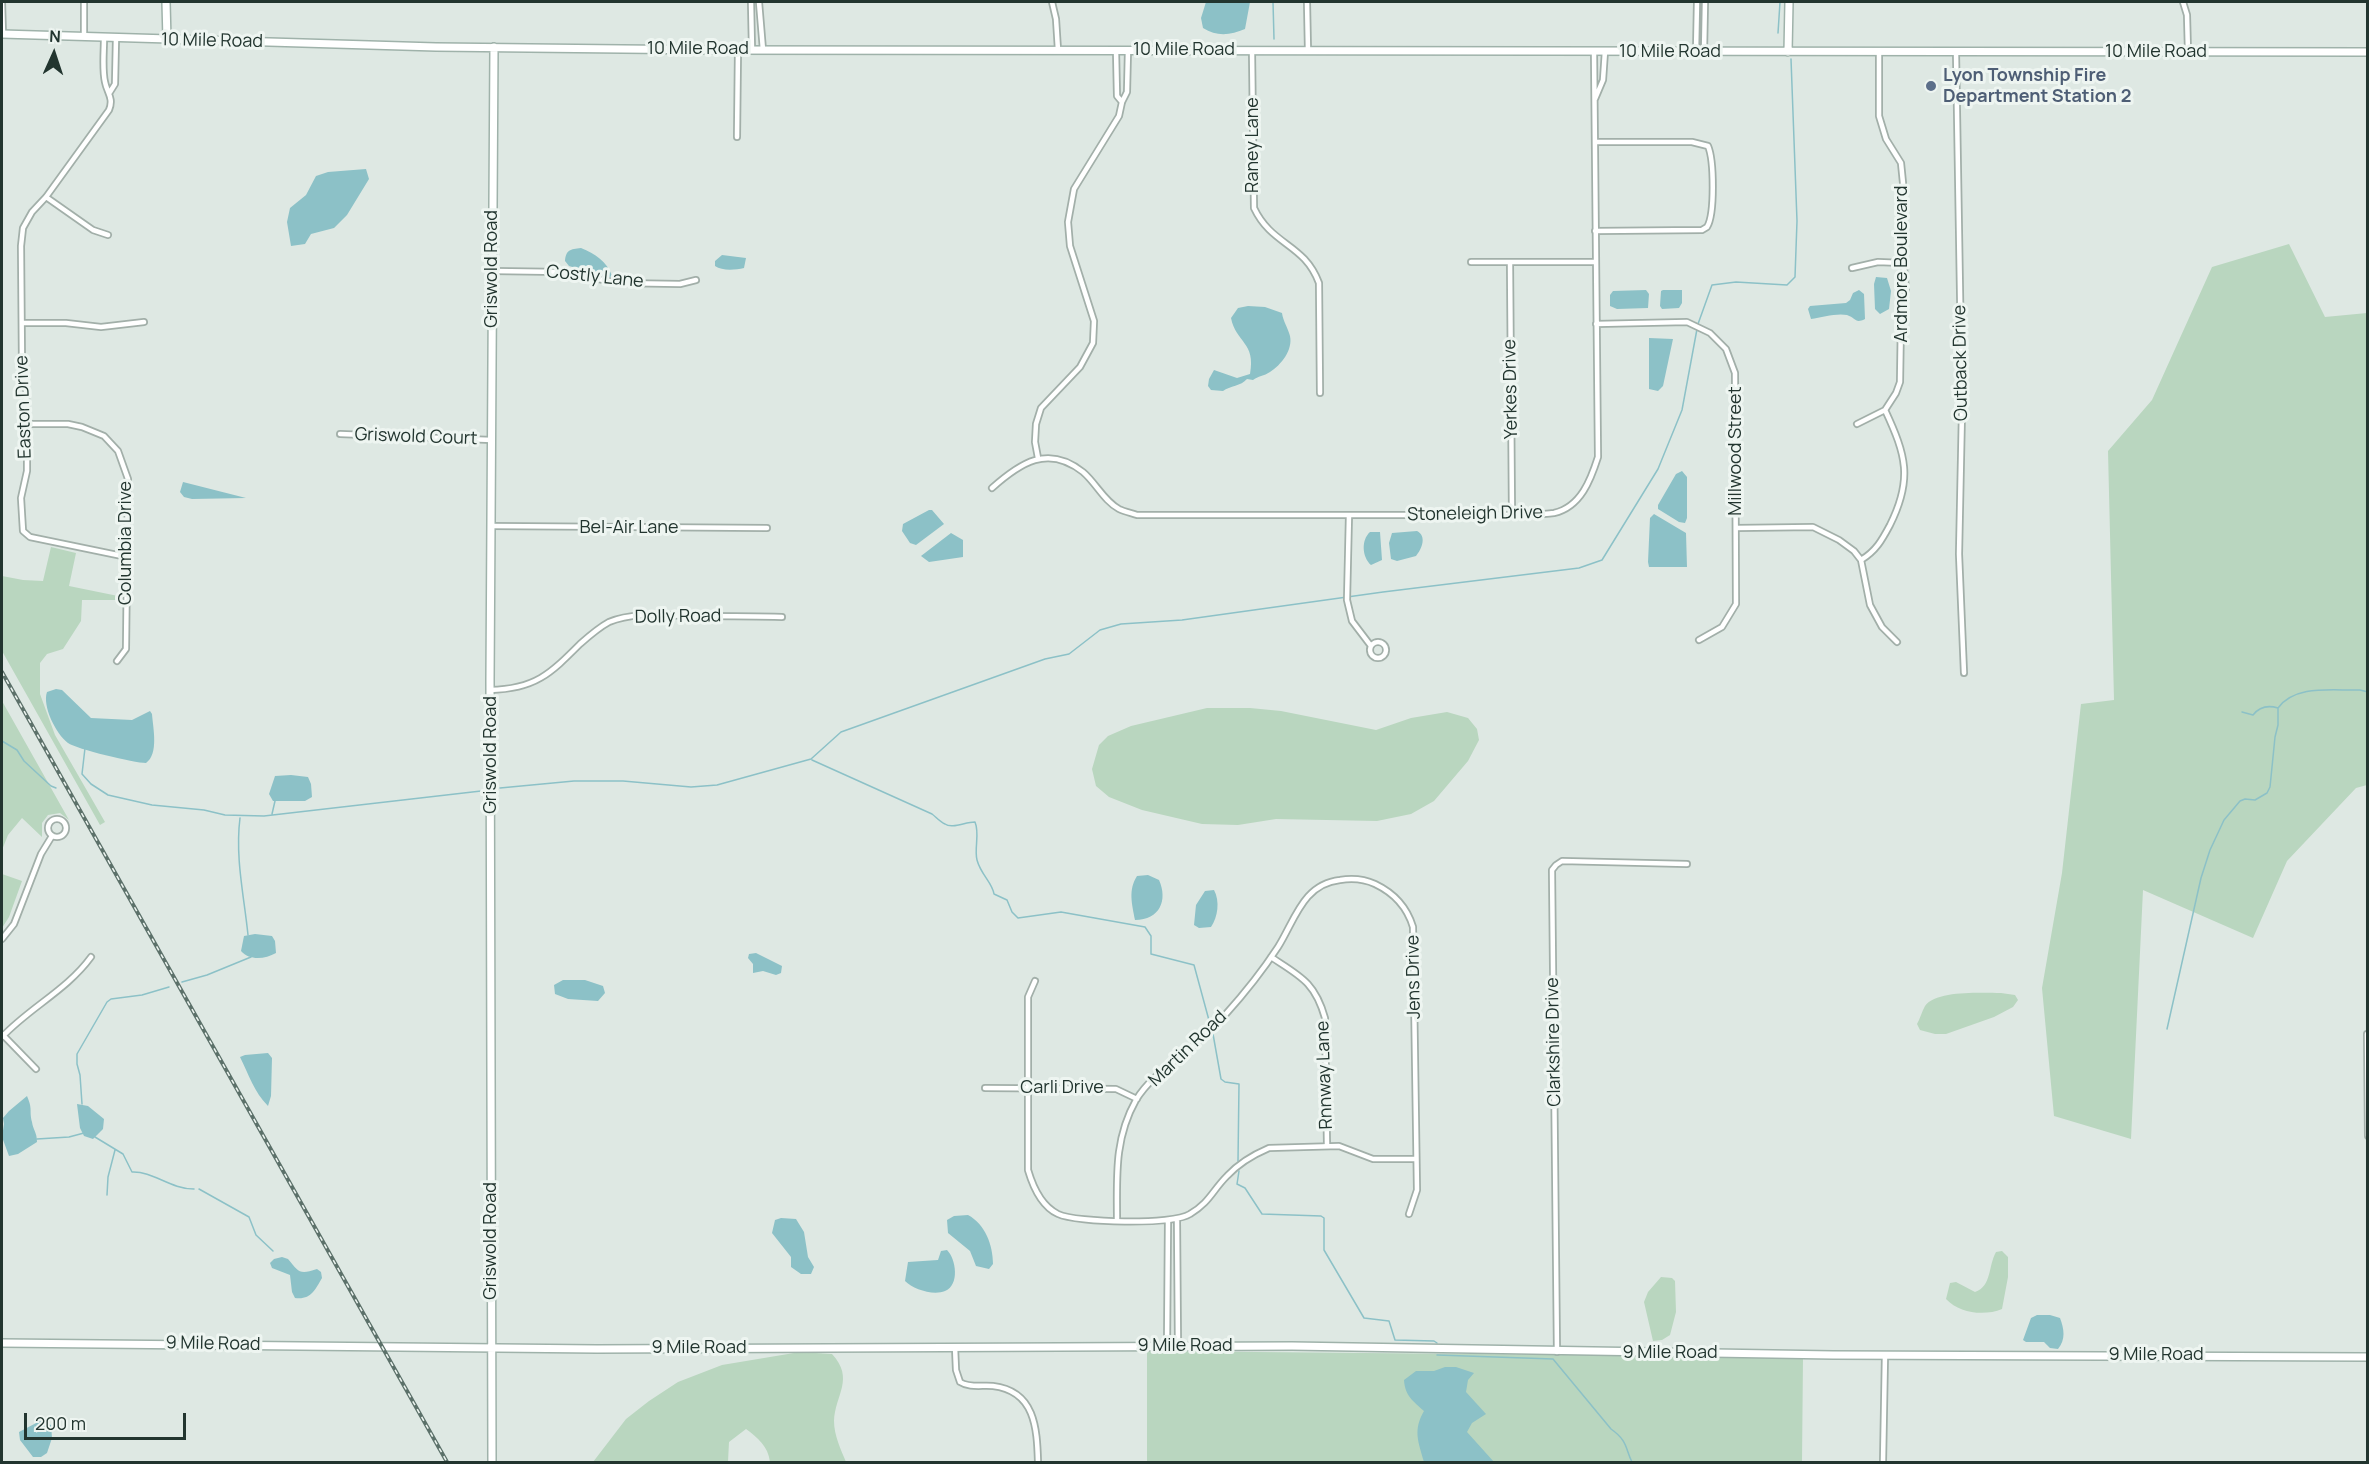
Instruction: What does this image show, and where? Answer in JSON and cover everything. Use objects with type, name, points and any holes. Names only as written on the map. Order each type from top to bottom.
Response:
[{"type":"street","points":[[2,2],[2,34]]},
{"type":"street","points":[[84,2],[84,37]]},
{"type":"street","points":[[166,2],[167,40]]},
{"type":"street","points":[[751,2],[752,50]]},
{"type":"street","points":[[759,2],[763,50]]},
{"type":"street","points":[[1052,2],[1056,19],[1058,50]]},
{"type":"street","points":[[1307,2],[1308,51]]},
{"type":"street","points":[[1697,2],[1700,52]]},
{"type":"street","points":[[1700,52],[1705,2]]},
{"type":"street","points":[[1788,52],[1789,2]]},
{"type":"street","points":[[2183,2],[2187,15],[2188,52]]},
{"type":"street","name":"10 Mile Road","points":[[2,34],[167,40],[738,50],[2367,52]]},
{"type":"street","name":"Easton Drive","points":[[104,38],[105,84],[110,92],[111,104],[109,110],[46,197],[32,212],[23,228],[21,246],[22,365],[26,384],[27,471],[21,498],[23,531],[30,537],[128,557]]},
{"type":"street","name":"Easton Drive","points":[[110,92],[115,84],[116,38]]},
{"type":"street","name":"Griswold Road","points":[[492,1462],[490,690],[494,47]]},
{"type":"street","points":[[737,137],[738,50]]},
{"type":"street","points":[[1116,50],[1117,96],[1122,102]]},
{"type":"street","points":[[992,488],[1020,466],[1038,458],[1035,442],[1036,424],[1041,408],[1080,367],[1092,343],[1094,321],[1070,246],[1068,222],[1074,189],[1119,116],[1127,92],[1128,50]]},
{"type":"street","name":"Raney Lane","points":[[1252,51],[1254,208],[1263,225],[1270,232],[1304,256],[1315,272],[1319,283],[1320,393]]},
{"type":"street","name":"Stoneleigh Drive","points":[[1038,458],[1069,463],[1084,473],[1101,494],[1119,509],[1137,515],[1512,515],[1556,513],[1578,499],[1592,479],[1598,457],[1594,51]]},
{"type":"street","name":"Stoneleigh Drive","points":[[1595,99],[1603,80],[1605,51]]},
{"type":"street","name":"Ardmore Boulevard","points":[[1879,52],[1879,116],[1886,138],[1901,163],[1902,264],[1906,290],[1901,319],[1900,382],[1885,410]]},
{"type":"street","name":"Outback Drive","points":[[1956,52],[1962,411],[1959,554],[1964,673]]},
{"type":"street","points":[[1595,142],[1692,142],[1708,146],[1711,158],[1712,216],[1707,227],[1702,230],[1595,231]]},
{"type":"street","points":[[68,153],[73,157]]},
{"type":"street","points":[[46,197],[93,230],[108,235]]},
{"type":"street","points":[[25,209],[32,212]]},
{"type":"street","points":[[1471,262],[1595,262]]},
{"type":"street","name":"Yerkes Drive","points":[[1510,262],[1512,515]]},
{"type":"street","points":[[1852,268],[1878,262],[1902,264]]},
{"type":"street","name":"Costly Lane","points":[[493,271],[569,273],[604,282],[619,283],[680,284],[696,280]]},
{"type":"street","points":[[22,323],[66,323],[101,327],[144,322]]},
{"type":"street","name":"Millwood Street","points":[[1596,324],[1687,322],[1710,333],[1726,349],[1735,373],[1736,604],[1722,627],[1699,640]]},
{"type":"street","points":[[1857,424],[1885,410],[1895,431],[1905,467],[1906,483],[1903,497],[1881,542],[1861,560]]},
{"type":"street","name":"Columbia Drive","points":[[27,424],[68,424],[82,427],[104,436],[118,451],[128,479],[128,557],[126,649],[117,661]]},
{"type":"street","name":"Griswold Court","points":[[340,434],[492,440]]},
{"type":"street","points":[[1349,515],[1347,600],[1352,621],[1371,646]]},
{"type":"street","name":"Bel-Air Lane","points":[[491,526],[767,528]]},
{"type":"street","points":[[1736,528],[1813,527],[1839,540],[1854,551],[1861,560],[1870,605],[1882,627],[1897,642]]},
{"type":"street","name":"Dolly Road","points":[[490,690],[518,688],[538,681],[555,669],[595,631],[618,619],[656,616],[782,617]]},
{"type":"street","points":[[56,819],[62,820],[65,825],[63,834],[58,837],[52,836],[48,832],[49,823],[56,819]]},
{"type":"street","points":[[2,939],[14,924],[41,854],[52,836]]},
{"type":"street","name":"Clarkshire Drive","points":[[1557,1352],[1552,870],[1562,861],[1687,864]]},
{"type":"street","name":"Jens Drive","points":[[1271,957],[1305,897],[1327,882],[1347,879],[1366,881],[1396,897],[1410,917],[1414,939],[1417,1190],[1409,1214]]},
{"type":"street","points":[[36,1069],[2,1036],[23,1016],[76,975],[91,957]]},
{"type":"street","name":"Martin Road","points":[[1117,1220],[1117,1154],[1125,1125],[1137,1099],[1160,1073],[1195,1045],[1226,1013],[1271,957]]},
{"type":"street","name":"Rnnway Lane","points":[[1271,957],[1311,986],[1323,1011],[1327,1145]]},
{"type":"street","points":[[1035,981],[1028,997],[1028,1170],[1032,1184],[1042,1201],[1058,1214],[1079,1220],[1177,1220],[1204,1206],[1229,1174],[1260,1152],[1280,1147],[1340,1146],[1373,1159],[1416,1159]]},
{"type":"street","points":[[2367,1034],[2367,1136]]},
{"type":"street","name":"Carli Drive","points":[[985,1088],[1116,1089],[1137,1099]]},
{"type":"street","points":[[1177,1220],[1178,1346]]},
{"type":"street","points":[[1167,1346],[1168,1221]]},
{"type":"street","name":"9 Mile Road","points":[[2,1343],[491,1348],[1319,1346],[1557,1352],[2367,1357]]},
{"type":"street","points":[[955,1347],[956,1370],[960,1382],[967,1385],[1001,1388],[1013,1392],[1024,1401],[1032,1413],[1037,1431],[1038,1462]]},
{"type":"street","points":[[1883,1462],[1885,1355]]},
{"type":"green space","points":[[2289,244],[2325,317],[2367,313],[2367,785],[2356,788],[2287,861],[2253,938],[2143,890],[2131,1139],[2054,1116],[2042,988],[2062,873],[2081,704],[2114,700],[2108,451],[2152,400],[2212,267]]},
{"type":"green space","points":[[51,547],[76,553],[69,586],[118,596],[118,600],[82,600],[81,621],[63,649],[47,654],[40,663],[40,694],[55,735],[105,822],[100,825],[2,651],[2,576],[43,581]]},
{"type":"green space","points":[[2,701],[69,820],[60,813],[48,815],[42,823],[42,837],[22,818],[8,835],[2,850]]},
{"type":"green space","points":[[1207,708],[1281,711],[1376,730],[1411,718],[1447,712],[1468,718],[1477,729],[1479,740],[1468,761],[1434,801],[1411,814],[1377,821],[1276,819],[1238,825],[1202,824],[1142,810],[1109,797],[1096,786],[1092,769],[1099,745],[1108,736],[1131,726]]},
{"type":"green space","points":[[2,874],[22,881],[9,917],[2,928]]},
{"type":"green space","points":[[1960,993],[2015,995],[2018,1000],[2013,1007],[1994,1017],[1946,1034],[1920,1030],[1917,1024],[1925,1006],[1939,997]]},
{"type":"green space","points":[[2002,1251],[2008,1257],[2008,1277],[2002,1309],[1981,1313],[1965,1311],[1946,1299],[1950,1283],[1956,1282],[1975,1292],[1980,1289],[1987,1280],[1993,1257],[1996,1252]]},
{"type":"green space","points":[[1661,1277],[1672,1278],[1675,1281],[1676,1312],[1670,1335],[1662,1340],[1653,1341],[1644,1302],[1648,1292]]},
{"type":"green space","points":[[1147,1351],[1803,1357],[1802,1462],[1147,1462]]},
{"type":"green space","points":[[800,1352],[832,1354],[839,1363],[843,1379],[834,1426],[846,1462],[770,1462],[765,1447],[746,1429],[729,1442],[728,1462],[593,1462],[626,1419],[678,1382],[722,1365]]},
{"type":"water","points":[[1206,2],[1250,2],[1245,29],[1224,34],[1203,28],[1201,18]]},
{"type":"water","points":[[366,169],[369,179],[347,215],[334,228],[311,234],[305,244],[291,246],[287,222],[290,208],[306,195],[316,176],[328,172]]},
{"type":"water","points":[[581,248],[600,259],[612,276],[610,278],[569,266],[565,261],[566,254],[571,250]]},
{"type":"water","points":[[722,255],[746,258],[744,268],[729,270],[715,266],[715,261]]},
{"type":"water","points":[[1876,277],[1887,278],[1891,291],[1889,309],[1880,314],[1875,309]]},
{"type":"water","points":[[1646,290],[1649,294],[1648,308],[1617,309],[1610,306],[1610,295],[1613,291]]},
{"type":"water","points":[[1663,290],[1682,290],[1682,303],[1679,308],[1662,309],[1660,306]]},
{"type":"water","points":[[1859,290],[1864,294],[1865,319],[1857,321],[1847,315],[1839,314],[1811,319],[1808,309],[1810,306],[1846,303],[1853,293]]},
{"type":"water","points":[[1265,307],[1282,313],[1290,336],[1288,352],[1268,373],[1253,380],[1247,379],[1223,391],[1211,390],[1208,386],[1209,379],[1214,370],[1237,378],[1250,374],[1251,363],[1248,349],[1233,326],[1231,318],[1238,308]]},
{"type":"water","points":[[1649,338],[1673,339],[1663,386],[1658,391],[1649,389]]},
{"type":"water","points":[[1682,471],[1687,477],[1685,523],[1679,522],[1658,509],[1658,505],[1676,474]]},
{"type":"water","points":[[183,482],[246,498],[192,499],[184,497],[180,492]]},
{"type":"water","points":[[932,510],[944,524],[916,545],[910,543],[902,531],[903,524]]},
{"type":"water","points":[[1654,514],[1686,533],[1687,567],[1649,567],[1650,518]]},
{"type":"water","points":[[1417,531],[1423,539],[1416,556],[1397,561],[1391,559],[1389,543],[1392,533]]},
{"type":"water","points":[[1370,532],[1380,532],[1382,560],[1371,565],[1366,558],[1364,548],[1365,539]]},
{"type":"water","points":[[951,533],[963,540],[963,557],[929,562],[921,556]]},
{"type":"water","points":[[62,690],[91,718],[132,720],[150,711],[154,747],[150,759],[146,763],[130,761],[68,743],[55,727],[46,705],[47,692]]},
{"type":"water","points":[[275,776],[308,777],[312,797],[305,801],[273,801],[269,794]]},
{"type":"water","points":[[1148,875],[1159,880],[1162,887],[1162,901],[1156,913],[1151,917],[1135,920],[1132,887],[1137,876]]},
{"type":"water","points":[[1214,890],[1218,904],[1215,919],[1211,927],[1199,928],[1194,925],[1196,905],[1205,891]]},
{"type":"water","points":[[255,934],[272,936],[276,953],[258,958],[241,951],[244,936]]},
{"type":"water","points":[[756,953],[782,966],[781,973],[776,975],[763,971],[753,973],[753,964],[748,958],[749,954]]},
{"type":"water","points":[[563,980],[585,980],[603,986],[605,993],[598,1001],[568,999],[555,994],[554,985]]},
{"type":"water","points":[[268,1053],[272,1058],[271,1096],[268,1106],[255,1089],[240,1057]]},
{"type":"water","points":[[27,1096],[37,1142],[18,1154],[9,1156],[2,1137],[3,1118]]},
{"type":"water","points":[[77,1104],[88,1106],[104,1119],[103,1129],[93,1139],[84,1136],[80,1128]]},
{"type":"water","points":[[968,1215],[983,1229],[990,1243],[993,1264],[989,1269],[976,1266],[970,1251],[948,1233],[947,1220],[954,1216]]},
{"type":"water","points":[[796,1219],[804,1232],[808,1257],[814,1267],[811,1274],[801,1274],[791,1267],[791,1257],[772,1233],[775,1220]]},
{"type":"water","points":[[947,1250],[953,1259],[955,1272],[950,1288],[940,1292],[929,1292],[918,1289],[905,1281],[908,1262],[938,1260],[941,1251]]},
{"type":"water","points":[[282,1257],[288,1259],[300,1271],[317,1269],[321,1272],[322,1278],[309,1296],[295,1298],[290,1275],[272,1268],[270,1263]]},
{"type":"water","points":[[2037,1315],[2060,1318],[2064,1334],[2058,1349],[2050,1348],[2044,1342],[2023,1340],[2031,1318]]},
{"type":"water","points":[[1445,1367],[1456,1367],[1474,1373],[1468,1380],[1466,1392],[1486,1414],[1472,1423],[1467,1432],[1494,1462],[1424,1462],[1418,1442],[1418,1430],[1424,1411],[1408,1394],[1404,1380],[1416,1371],[1434,1371]]},
{"type":"water","points":[[40,1421],[51,1425],[52,1438],[47,1453],[41,1457],[33,1457],[20,1440],[19,1432]]},
{"type":"waterway","points":[[1273,2],[1274,39]]},
{"type":"waterway","points":[[1778,33],[1780,2]]},
{"type":"waterway","points":[[1698,324],[1712,285],[1736,282],[1787,285],[1795,277],[1797,221],[1791,59]]},
{"type":"waterway","points":[[500,788],[574,781],[623,781],[691,787],[717,785],[811,759],[841,732],[1045,659],[1069,654],[1100,630],[1121,624],[1182,620],[1579,568],[1602,560],[1658,469],[1682,410],[1697,329]]},
{"type":"waterway","points":[[2167,1029],[2201,878],[2210,850],[2224,820],[2240,801],[2255,800],[2267,793],[2270,787],[2278,708],[2295,695],[2316,690],[2368,692]]},
{"type":"waterway","points":[[2242,712],[2253,715],[2264,707],[2278,708]]},
{"type":"waterway","points":[[2,741],[17,750],[24,761],[56,788]]},
{"type":"waterway","points":[[85,748],[82,774],[91,784],[108,795],[152,805],[204,810],[225,815],[264,816],[481,791]]},
{"type":"waterway","points":[[812,760],[932,814],[948,825],[975,822],[976,855],[981,870],[994,894],[1007,900],[1012,912],[1018,918],[1061,912],[1145,927],[1151,936],[1151,954],[1194,965],[1210,1024]]},
{"type":"waterway","points":[[272,814],[275,801]]},
{"type":"waterway","points":[[240,818],[239,862],[248,935]]},
{"type":"waterway","points":[[182,982],[207,975],[251,957],[250,955]]},
{"type":"waterway","points":[[82,1104],[77,1054],[107,1002],[111,999],[142,995],[169,987]]},
{"type":"waterway","points":[[1213,1034],[1221,1079],[1225,1082],[1239,1084],[1238,1161]]},
{"type":"waterway","points":[[37,1139],[69,1137],[84,1133]]},
{"type":"waterway","points":[[95,1137],[123,1154],[132,1172],[140,1172],[177,1186],[194,1189]]},
{"type":"waterway","points":[[107,1195],[108,1177],[115,1150]]},
{"type":"waterway","points":[[1239,1171],[1237,1184],[1245,1188],[1262,1214],[1321,1216],[1324,1218],[1324,1250],[1364,1318],[1389,1321],[1395,1340],[1437,1343]]},
{"type":"waterway","points":[[199,1189],[249,1217],[256,1235],[273,1251]]},
{"type":"waterway","points":[[1437,1355],[1553,1359],[1620,1437],[1632,1462]]},
{"type":"railway","points":[[2,672],[447,1462]]},
{"type":"place","name":"Lyon Township Fire Department Station 2","points":[[1931,86]]}]
